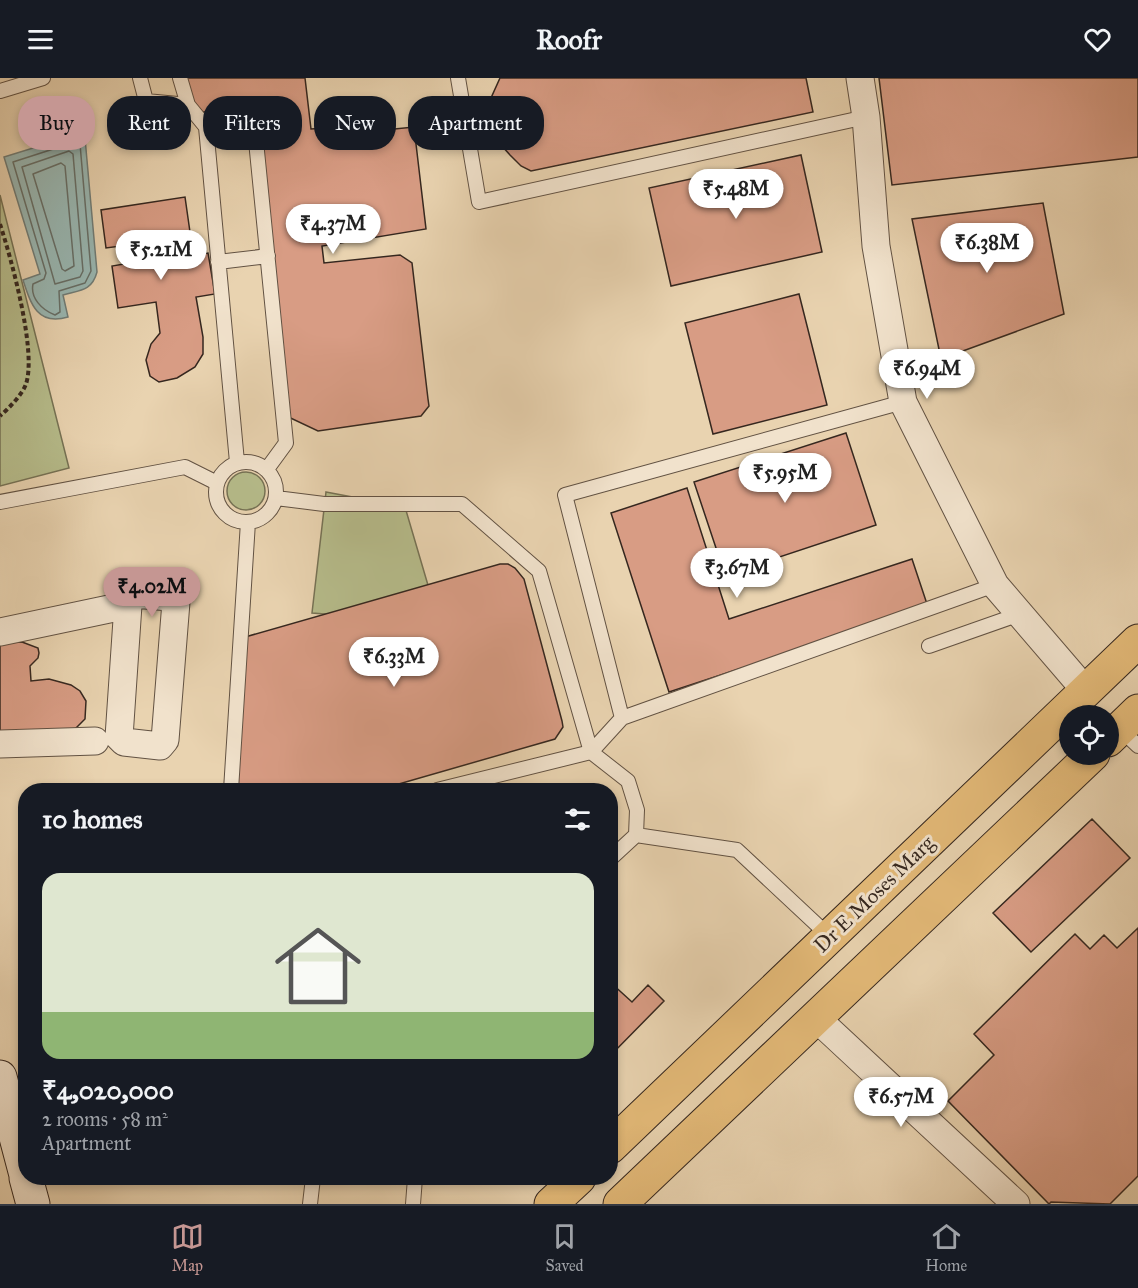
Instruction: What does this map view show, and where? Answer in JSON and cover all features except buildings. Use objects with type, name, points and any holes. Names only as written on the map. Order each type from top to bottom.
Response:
[{"type":"main road","name":"Dr E Moses Marg","points":[[618,1139],[1138,641]]},
{"type":"main road","points":[[620,1204],[1081,765]]},
{"type":"main road","points":[[0,1077],[18,1146]]},
{"type":"main road","points":[[28,1185],[33,1204]]},
{"type":"main road","points":[[551,1204],[571,1185]]},
{"type":"street","points":[[860,78],[866,117],[876,246],[903,402],[995,585],[1086,691]]},
{"type":"street","points":[[132,594],[171,597],[176,602],[165,740],[160,746],[124,742],[119,736],[128,605],[132,594]]},
{"type":"street","points":[[0,632],[128,605]]},
{"type":"street","points":[[0,744],[95,741]]},
{"type":"street","points":[[816,1018],[1016,1204]]},
{"type":"lane","points":[[0,91],[43,78]]},
{"type":"lane","points":[[140,78],[145,96]]},
{"type":"lane","points":[[180,78],[185,96]]},
{"type":"lane","points":[[458,78],[479,202],[866,117]]},
{"type":"lane","points":[[191,109],[203,123]]},
{"type":"lane","points":[[208,150],[237,462]]},
{"type":"lane","points":[[257,150],[286,443],[267,469]]},
{"type":"lane","points":[[218,262],[268,256]]},
{"type":"lane","points":[[622,718],[565,495],[903,402]]},
{"type":"lane","points":[[237,462],[258,464],[267,469],[273,478],[276,498],[266,515],[248,522],[238,522],[222,511],[218,502],[217,483],[228,467],[237,462]]},
{"type":"lane","points":[[0,502],[185,467],[217,483]]},
{"type":"lane","points":[[276,498],[324,504],[462,504],[539,571],[591,752],[628,781],[637,810],[636,835],[618,851]]},
{"type":"lane","points":[[231,783],[248,522]]},
{"type":"lane","points":[[465,783],[591,752],[622,718],[995,585]]},
{"type":"lane","points":[[929,646],[1020,614]]},
{"type":"lane","points":[[636,835],[737,850],[830,937]]},
{"type":"lane","points":[[309,1204],[312,1185]]},
{"type":"lane","points":[[413,1204],[414,1185]]},
{"type":"path","points":[[0,224],[26,333],[30,361],[26,385],[0,416]]},
{"type":"green space","points":[[0,195],[69,468],[0,486]]},
{"type":"green space","points":[[246,472],[259,478],[265,491],[259,504],[246,510],[233,504],[227,491],[233,478]]},
{"type":"green space","points":[[326,492],[405,507],[430,592],[390,619],[312,613]]},
{"type":"water","points":[[27,150],[86,150],[97,272],[89,286],[63,295],[68,317],[49,319],[37,311],[29,298],[23,280],[40,274],[4,157]]}]
